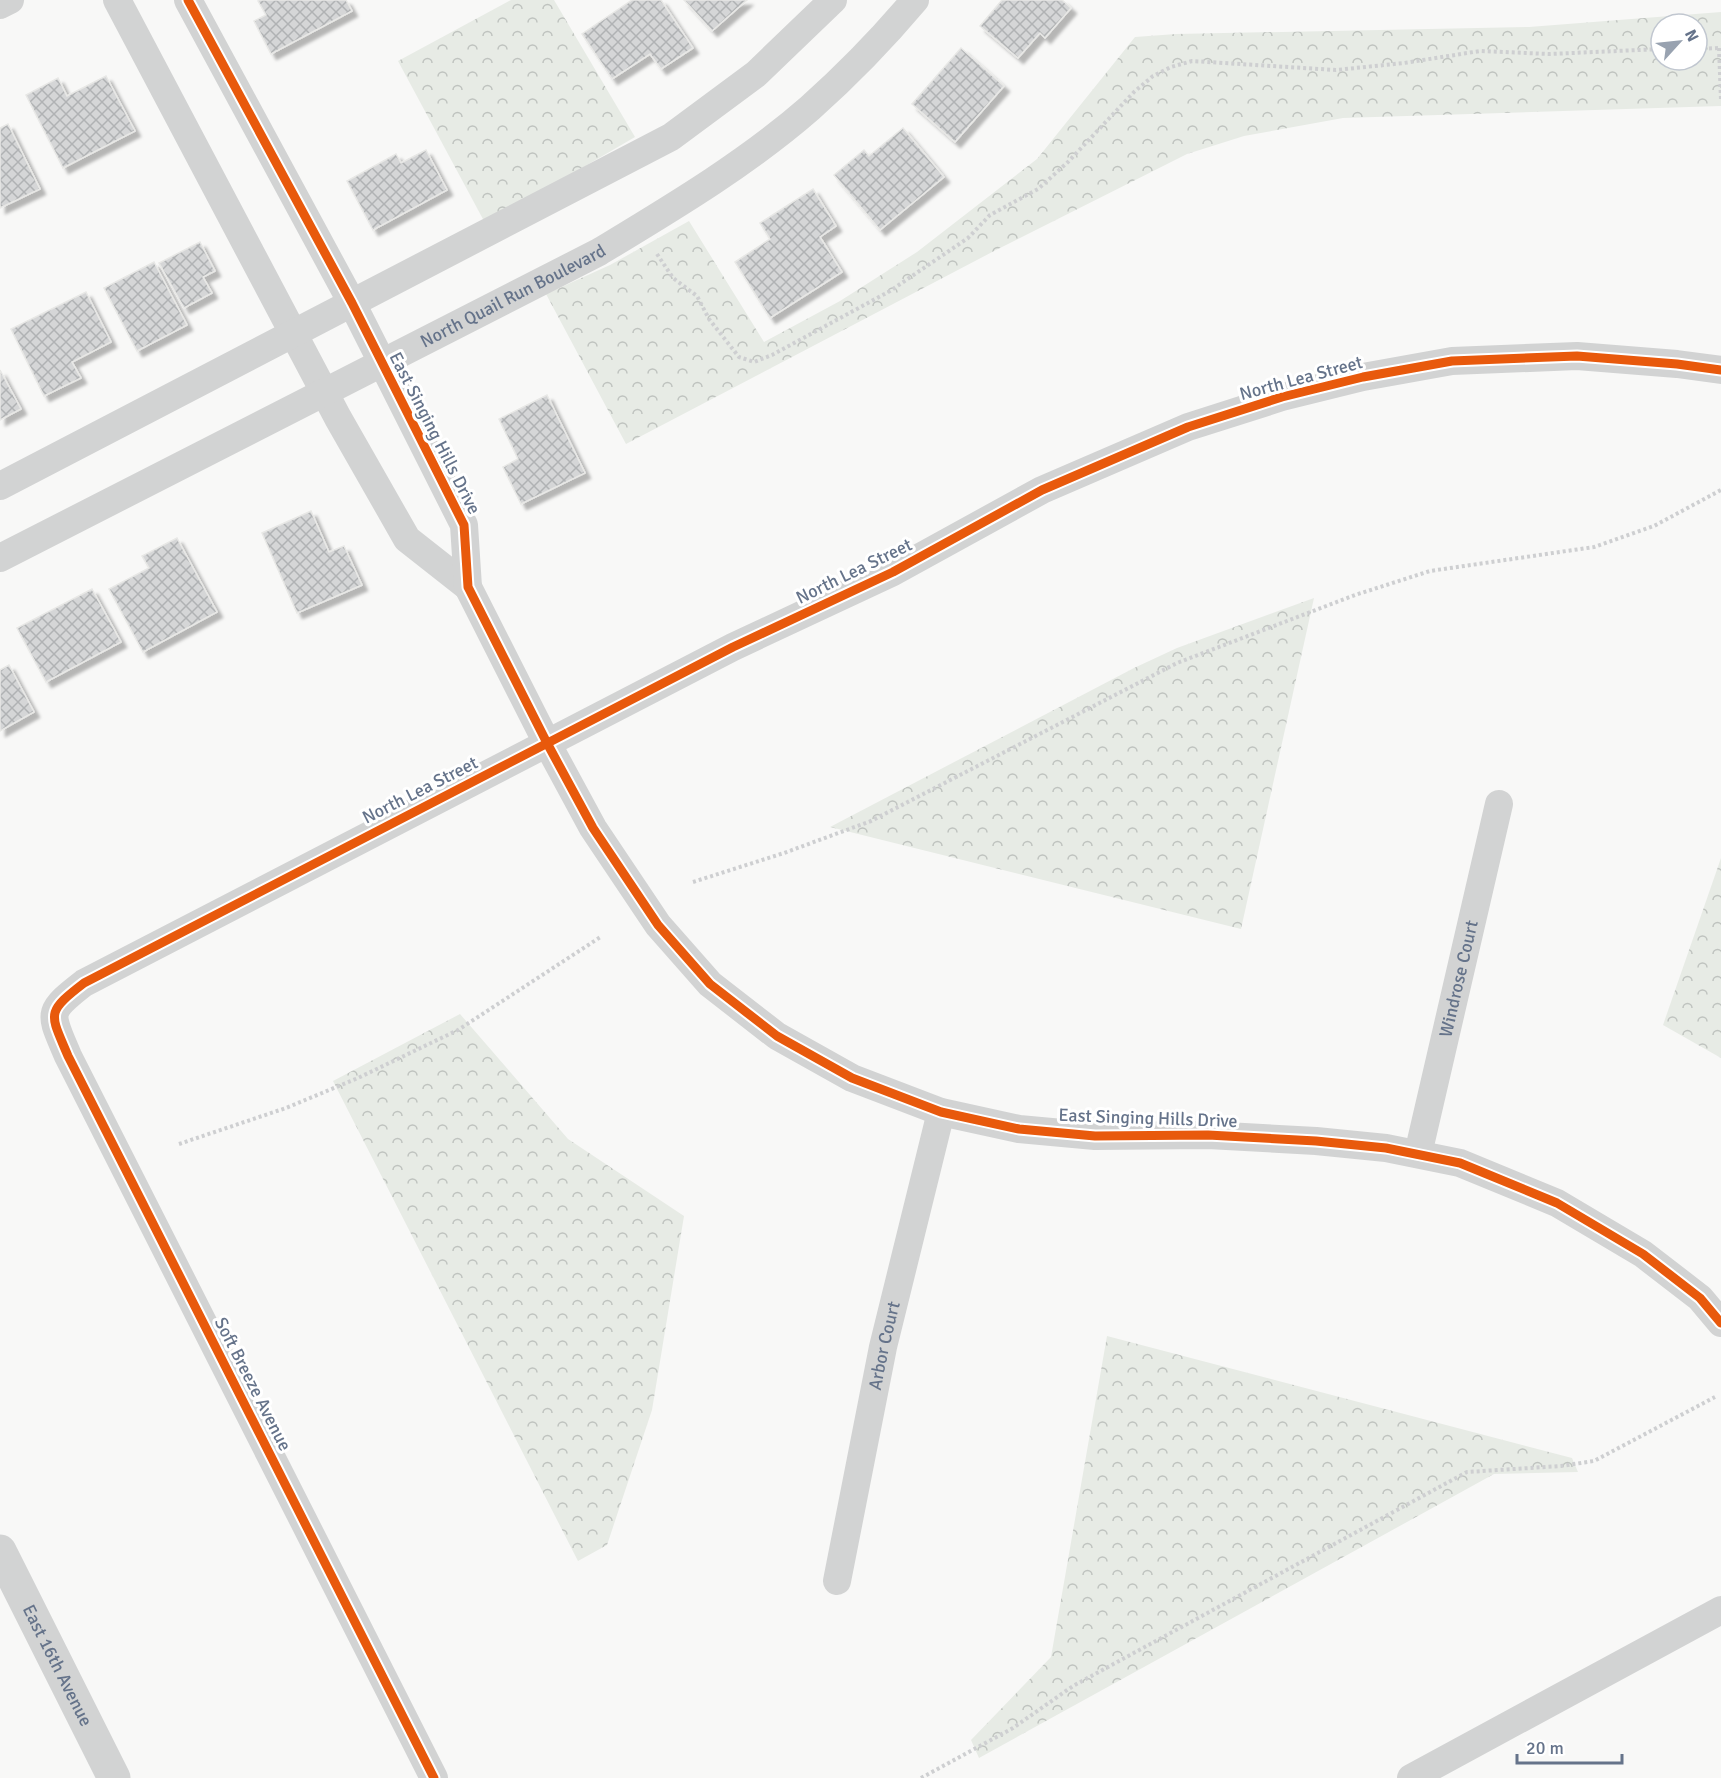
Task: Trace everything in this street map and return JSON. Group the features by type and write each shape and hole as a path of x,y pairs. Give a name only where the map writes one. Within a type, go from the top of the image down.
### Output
{"street":[{"path":"0,5 10,0"},
{"name":"East Singing Hills Drive","path":"117,0 325,392 407,539 468,587"},
{"name":"East Singing Hills Drive","path":"188,0 352,303 464,525 468,587 547,743 593,828 658,925 710,984 777,1036 852,1078 941,1112 1019,1129 1095,1136 1208,1135 1316,1141 1386,1148 1461,1163 1557,1203 1643,1254 1700,1298 1721,1323"},
{"path":"0,486 671,137 756,74 833,0"},
{"name":"North Quail Run Boulevard","path":"0,558 598,252 683,201 750,154 809,108 891,29 915,0"},
{"name":"North Lea Street","path":"58,1003 84,983 734,647 893,572 1042,490 1188,427 1282,397 1363,377 1452,361 1577,356 1721,370"},
{"name":"Windrose Court","path":"1418,1154 1499,804"},
{"name":"Soft Breeze Avenue","path":"58,1003 53,1020 68,1056 434,1778"},
{"name":"Arbor Court","path":"837,1581 883,1347 941,1112"},
{"name":"East 16th Avenue","path":"0,1551 114,1778"},
{"path":"1411,1778 1721,1610"}],"path":[{"path":"1720,48 1721,100"},
{"path":"656,254 673,278 697,296 709,319 739,357 754,362 772,355 890,291 968,238 990,215 1038,189 1068,162 1134,92 1153,76 1171,67 1192,61 1336,70 1404,63 1480,51 1550,54 1649,50"},
{"path":"693,882 784,853 871,821 1178,663 1354,595 1430,571 1594,548 1654,526 1721,490"},
{"path":"179,1144 286,1108 358,1078 458,1030 602,936"},
{"path":"921,1778 1012,1728 1073,1686 1467,1472 1561,1466 1593,1461 1715,1397"}],"green space":[{"path":"511,0 554,0 635,137 551,186 484,221 398,61"},
{"path":"1721,12 1721,106 1343,118 1244,136 1187,154 996,250 626,444 546,294 610,265 689,221 764,342 840,301 917,252 1037,159 1135,37 1176,34 1529,27 1649,18 1649,72 1709,72 1709,13"},
{"path":"1314,598 1241,929 830,827 1134,668 1177,648"},
{"path":"1721,858 1721,1058 1663,1025"},
{"path":"460,1014 568,1139 684,1216 652,1410 607,1545 578,1561 333,1081"},
{"path":"1107,1336 1572,1458 1578,1472 1494,1474 979,1758 971,1740 1051,1657"}],"building":[{"path":"259,0 346,0 352,11 271,54 254,21 266,15"},
{"path":"632,0 661,0 693,48 661,69 650,54 612,79 582,34"},
{"path":"684,0 747,0 712,31"},
{"path":"1002,0 1062,0 1071,8 1045,38 1040,33 1018,58 980,26"},
{"path":"961,48 1004,86 955,142 912,104"},
{"path":"106,76 135,131 63,168 26,95 58,78 67,96"},
{"path":"8,124 40,189 0,208 0,128"},
{"path":"903,128 944,177 880,230 834,175 864,150 869,156"},
{"path":"426,150 447,190 373,230 347,181 396,154 401,163"},
{"path":"813,189 836,226 820,237 842,272 770,318 735,262 770,239 760,223"},
{"path":"200,242 215,271 203,277 212,293 184,308 159,263"},
{"path":"154,262 187,325 137,351 104,288"},
{"path":"86,292 111,342 72,362 81,378 44,396 11,329"},
{"path":"0,370 21,409 0,420"},
{"path":"547,395 585,473 521,504 503,467 518,459 499,419"},
{"path":"311,511 329,552 344,546 362,585 297,613 262,533"},
{"path":"177,538 217,612 143,652 109,589 149,568 142,556"},
{"path":"92,589 121,642 46,682 17,628"},
{"path":"9,665 34,712 0,731 0,670"}],"cycle path":[{"path":"188,0 352,303 464,525 468,587 547,743 593,828 658,925 710,984 777,1036 852,1078 941,1112 1019,1129 1095,1136 1208,1135 1316,1141 1386,1148 1460,1163 1557,1203 1643,1254 1700,1298 1721,1323"},
{"path":"434,1778 68,1056 55,1022 57,1008 63,1001 84,983 733,647 893,572 1042,490 1188,427 1282,397 1363,377 1452,361 1577,356 1721,370"}]}
